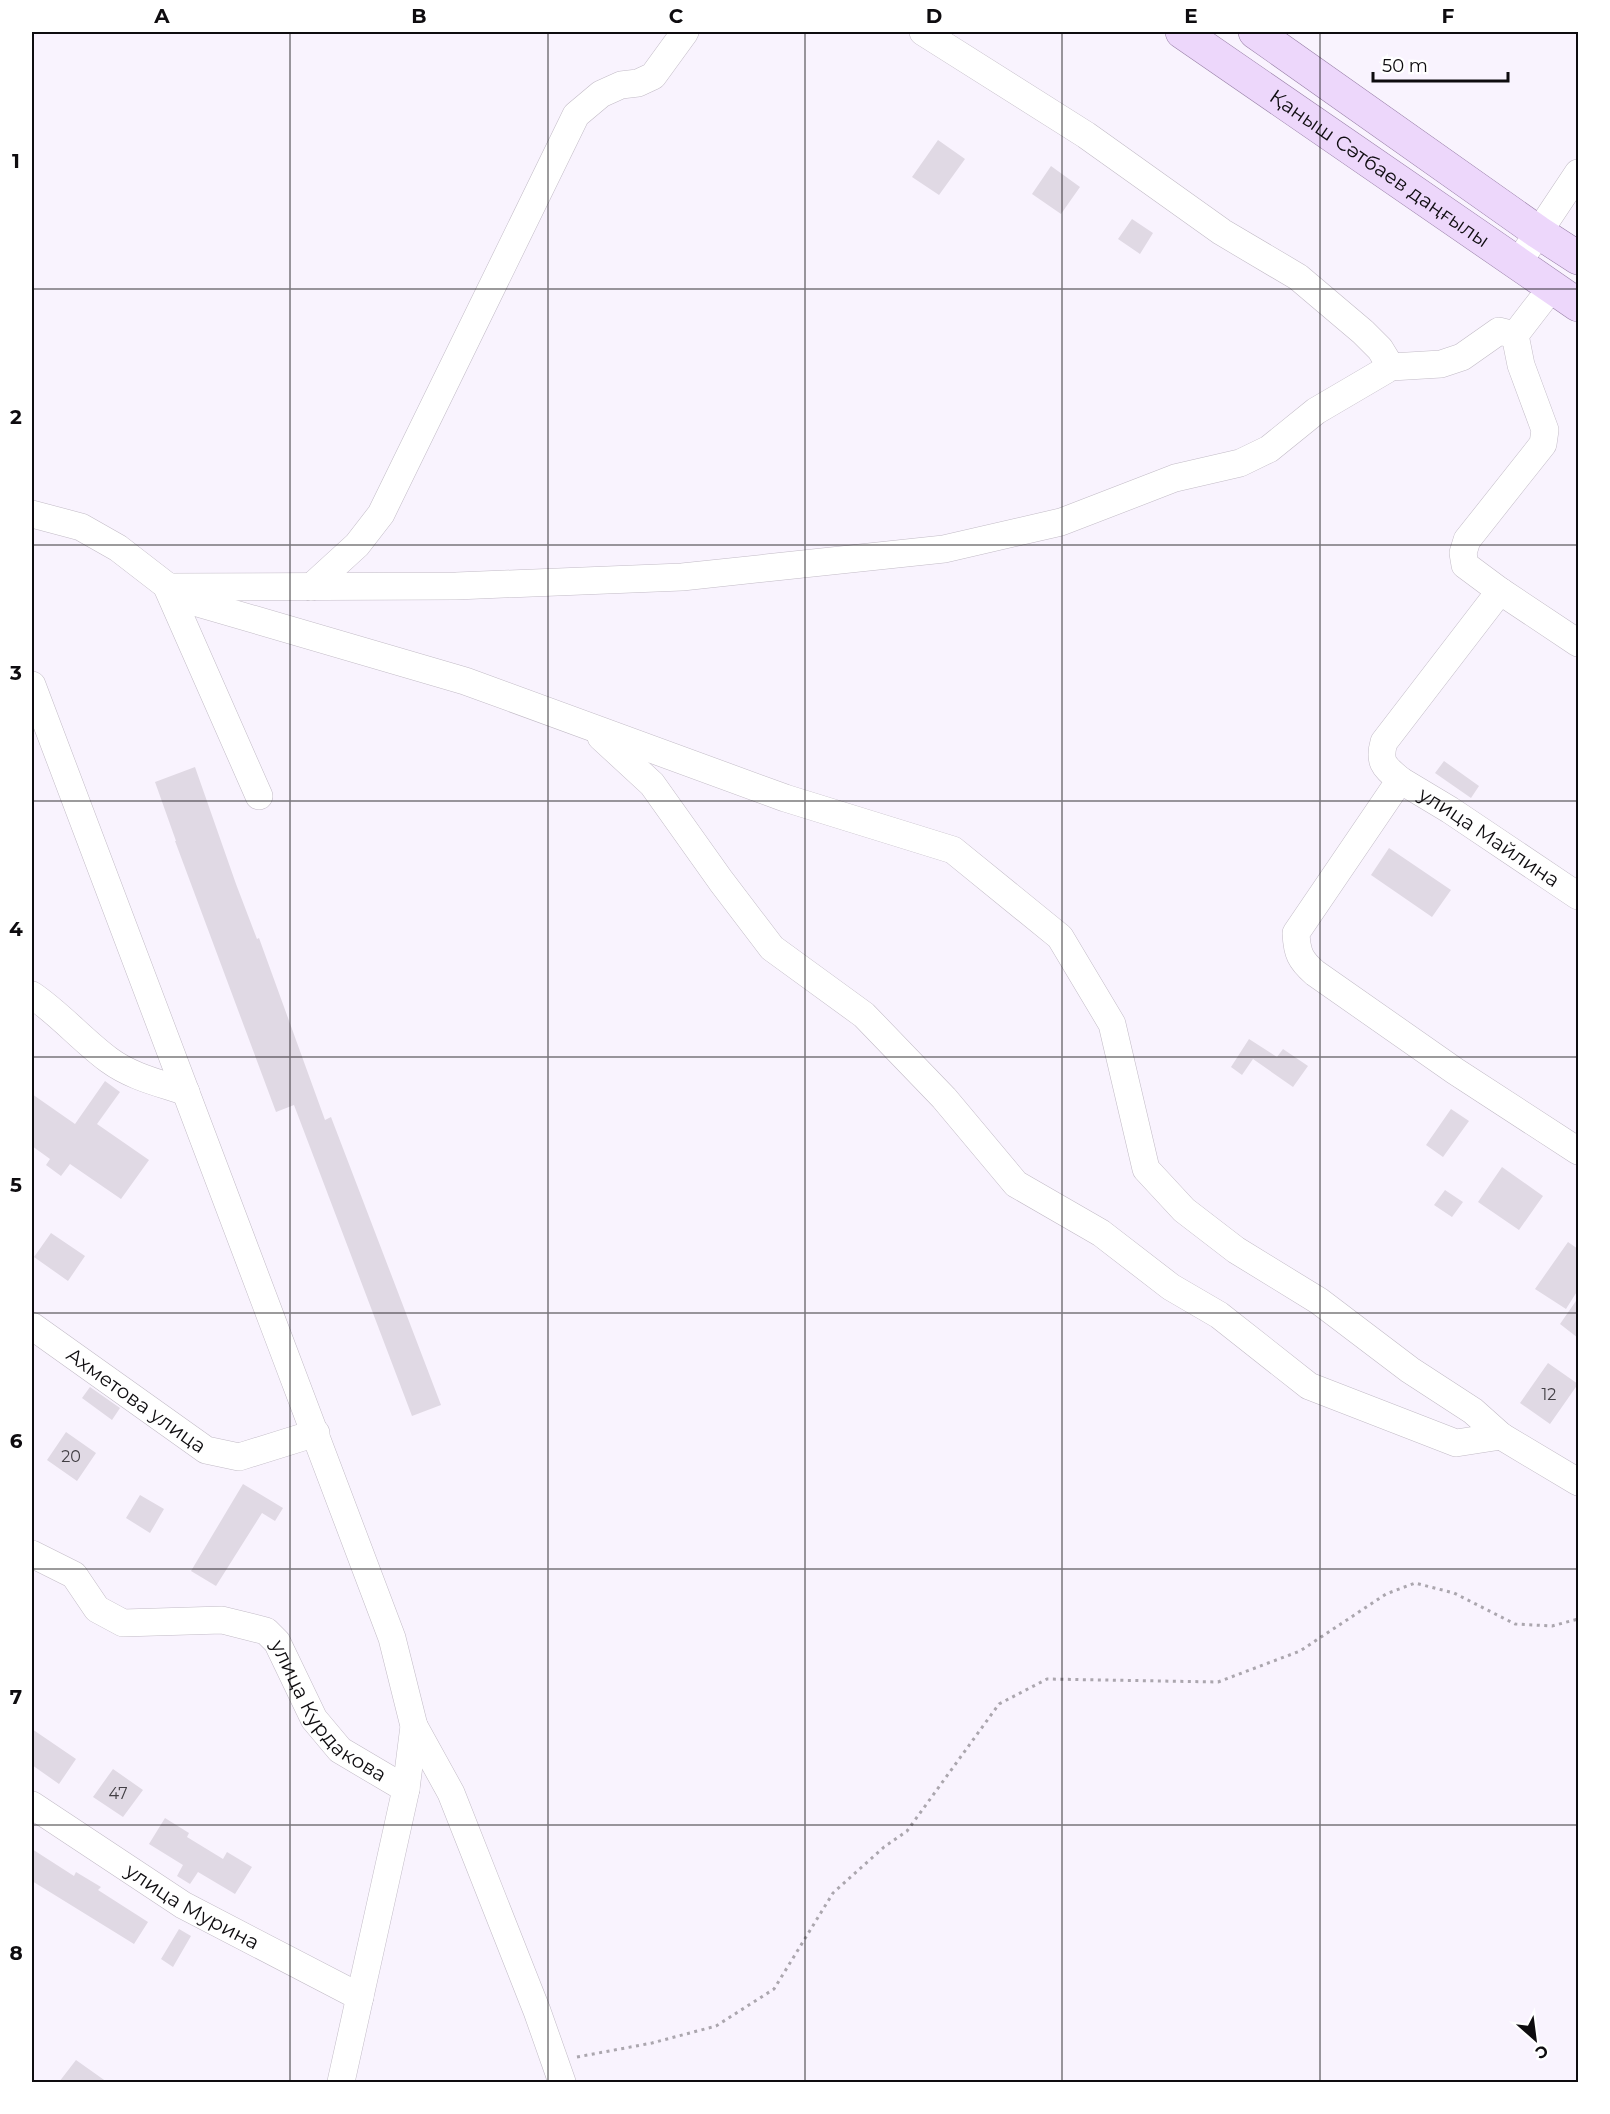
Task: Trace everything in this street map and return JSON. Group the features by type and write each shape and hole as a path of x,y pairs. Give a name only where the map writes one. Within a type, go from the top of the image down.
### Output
{"main road":[{"name":"Қаныш Сәтбаев даңғылы","path":"1182,32 1518,263 1570,296"},
{"name":"Қаныш Сәтбаев даңғылы","path":"1255,32 1578,258"}],"street":[{"path":"311,587 357,545 381,514 576,116 601,94 621,85 638,83 653,76 685,32"},
{"path":"923,32 1086,135 1222,232 1298,278 1363,332 1380,349 1391,367"},
{"path":"1518,263 1578,173"},
{"path":"167,587 456,586 682,577 944,549 1061,522 1175,478 1240,463 1269,449 1316,411 1391,367 1442,364 1461,357 1499,331 1515,335 1570,296"},
{"path":"1515,335 1521,365 1545,430 1543,444 1467,540 1463,553 1465,565 1578,643"},
{"path":"32,514 81,527 118,548 184,599 465,681 785,798 953,850 1060,937 1112,1024 1146,1169 1184,1210 1236,1250 1318,1301 1410,1370 1473,1411 1501,1436 1578,1482"},
{"path":"167,587 259,795"},
{"name":"улица Майлина","path":"1500,591 1384,742 1380,754 1385,767 1400,780 1450,810 1578,896"},
{"path":"32,685 392,1638 414,1726 451,1793 554,2075"},
{"path":"591,728 652,784 772,948 864,1015 944,1098 1016,1184 1101,1233 1171,1287 1219,1315 1309,1386 1456,1443 1501,1436"},
{"path":"1400,780 1296,933 1297,948 1303,962 1315,973 1455,1071 1578,1151"},
{"path":"32,995 110,1061 135,1075 186,1092"},
{"name":"Ахметова улица","path":"32,1326 206,1450 239,1457 316,1433"},
{"name":"улица Курдакова","path":"32,1554 74,1575 97,1609 123,1623 222,1620 266,1631 278,1642 314,1719 340,1750 406,1789"},
{"path":"341,2082 406,1789 414,1726"},
{"name":"улица Мурина","path":"32,1805 183,1905 360,1997"}],"path":[{"path":"554,2075 652,2043 716,2026 774,1989 833,1893 884,1846 907,1831 999,1704 1047,1679 1218,1682 1300,1652 1386,1594 1415,1583 1454,1593 1515,1624 1552,1626 1578,1619"}],"building":[{"path":"938,140 965,159 939,195 912,177"},
{"path":"1051,166 1080,187 1061,214 1032,194"},
{"path":"1132,219 1153,233 1140,254 1118,239"},
{"path":"1444,761 1479,786 1471,798 1435,773"},
{"path":"195,767 236,884 257,939 259,938 325,1120 331,1117 441,1405 412,1416 294,1105 276,1112 155,782"},
{"path":"1389,848 1451,890 1432,917 1371,875"},
{"path":"1249,1039 1277,1057 1283,1049 1308,1066 1293,1087 1253,1059 1242,1075 1231,1067"},
{"path":"105,1081 120,1092 97,1124 149,1160 121,1199 70,1164 61,1176 46,1165 50,1159 32,1146 32,1094 75,1124"},
{"path":"1451,1109 1469,1121 1443,1157 1426,1145"},
{"path":"1502,1167 1543,1196 1519,1230 1478,1202"},
{"path":"1445,1190 1463,1202 1452,1217 1434,1205"},
{"path":"51,1233 85,1256 68,1281 34,1257"},
{"path":"1568,1242 1578,1249 1578,1290 1566,1309 1535,1289"},
{"path":"1578,1298 1578,1338 1560,1324"},
{"path":"1548,1363 1578,1384 1550,1424 1520,1403"},
{"path":"90,1387 120,1408 112,1420 82,1398"},
{"path":"66,1432 96,1453 77,1481 47,1460"},
{"path":"243,1484 283,1508 275,1521 262,1513 216,1586 191,1571"},
{"path":"140,1495 164,1509 150,1533 126,1518"},
{"path":"32,1729 76,1759 59,1784 32,1765"},
{"path":"113,1769 143,1790 123,1817 93,1797"},
{"path":"165,1818 189,1833 187,1837 223,1859 227,1852 252,1867 235,1894 198,1872 190,1884 177,1876 183,1865 149,1844"},
{"path":"32,1849 74,1876 76,1872 101,1887 98,1890 148,1922 134,1944 32,1881"},
{"path":"179,1929 191,1936 173,1967 161,1959"},
{"path":"76,2060 107,2082 59,2082"}]}
